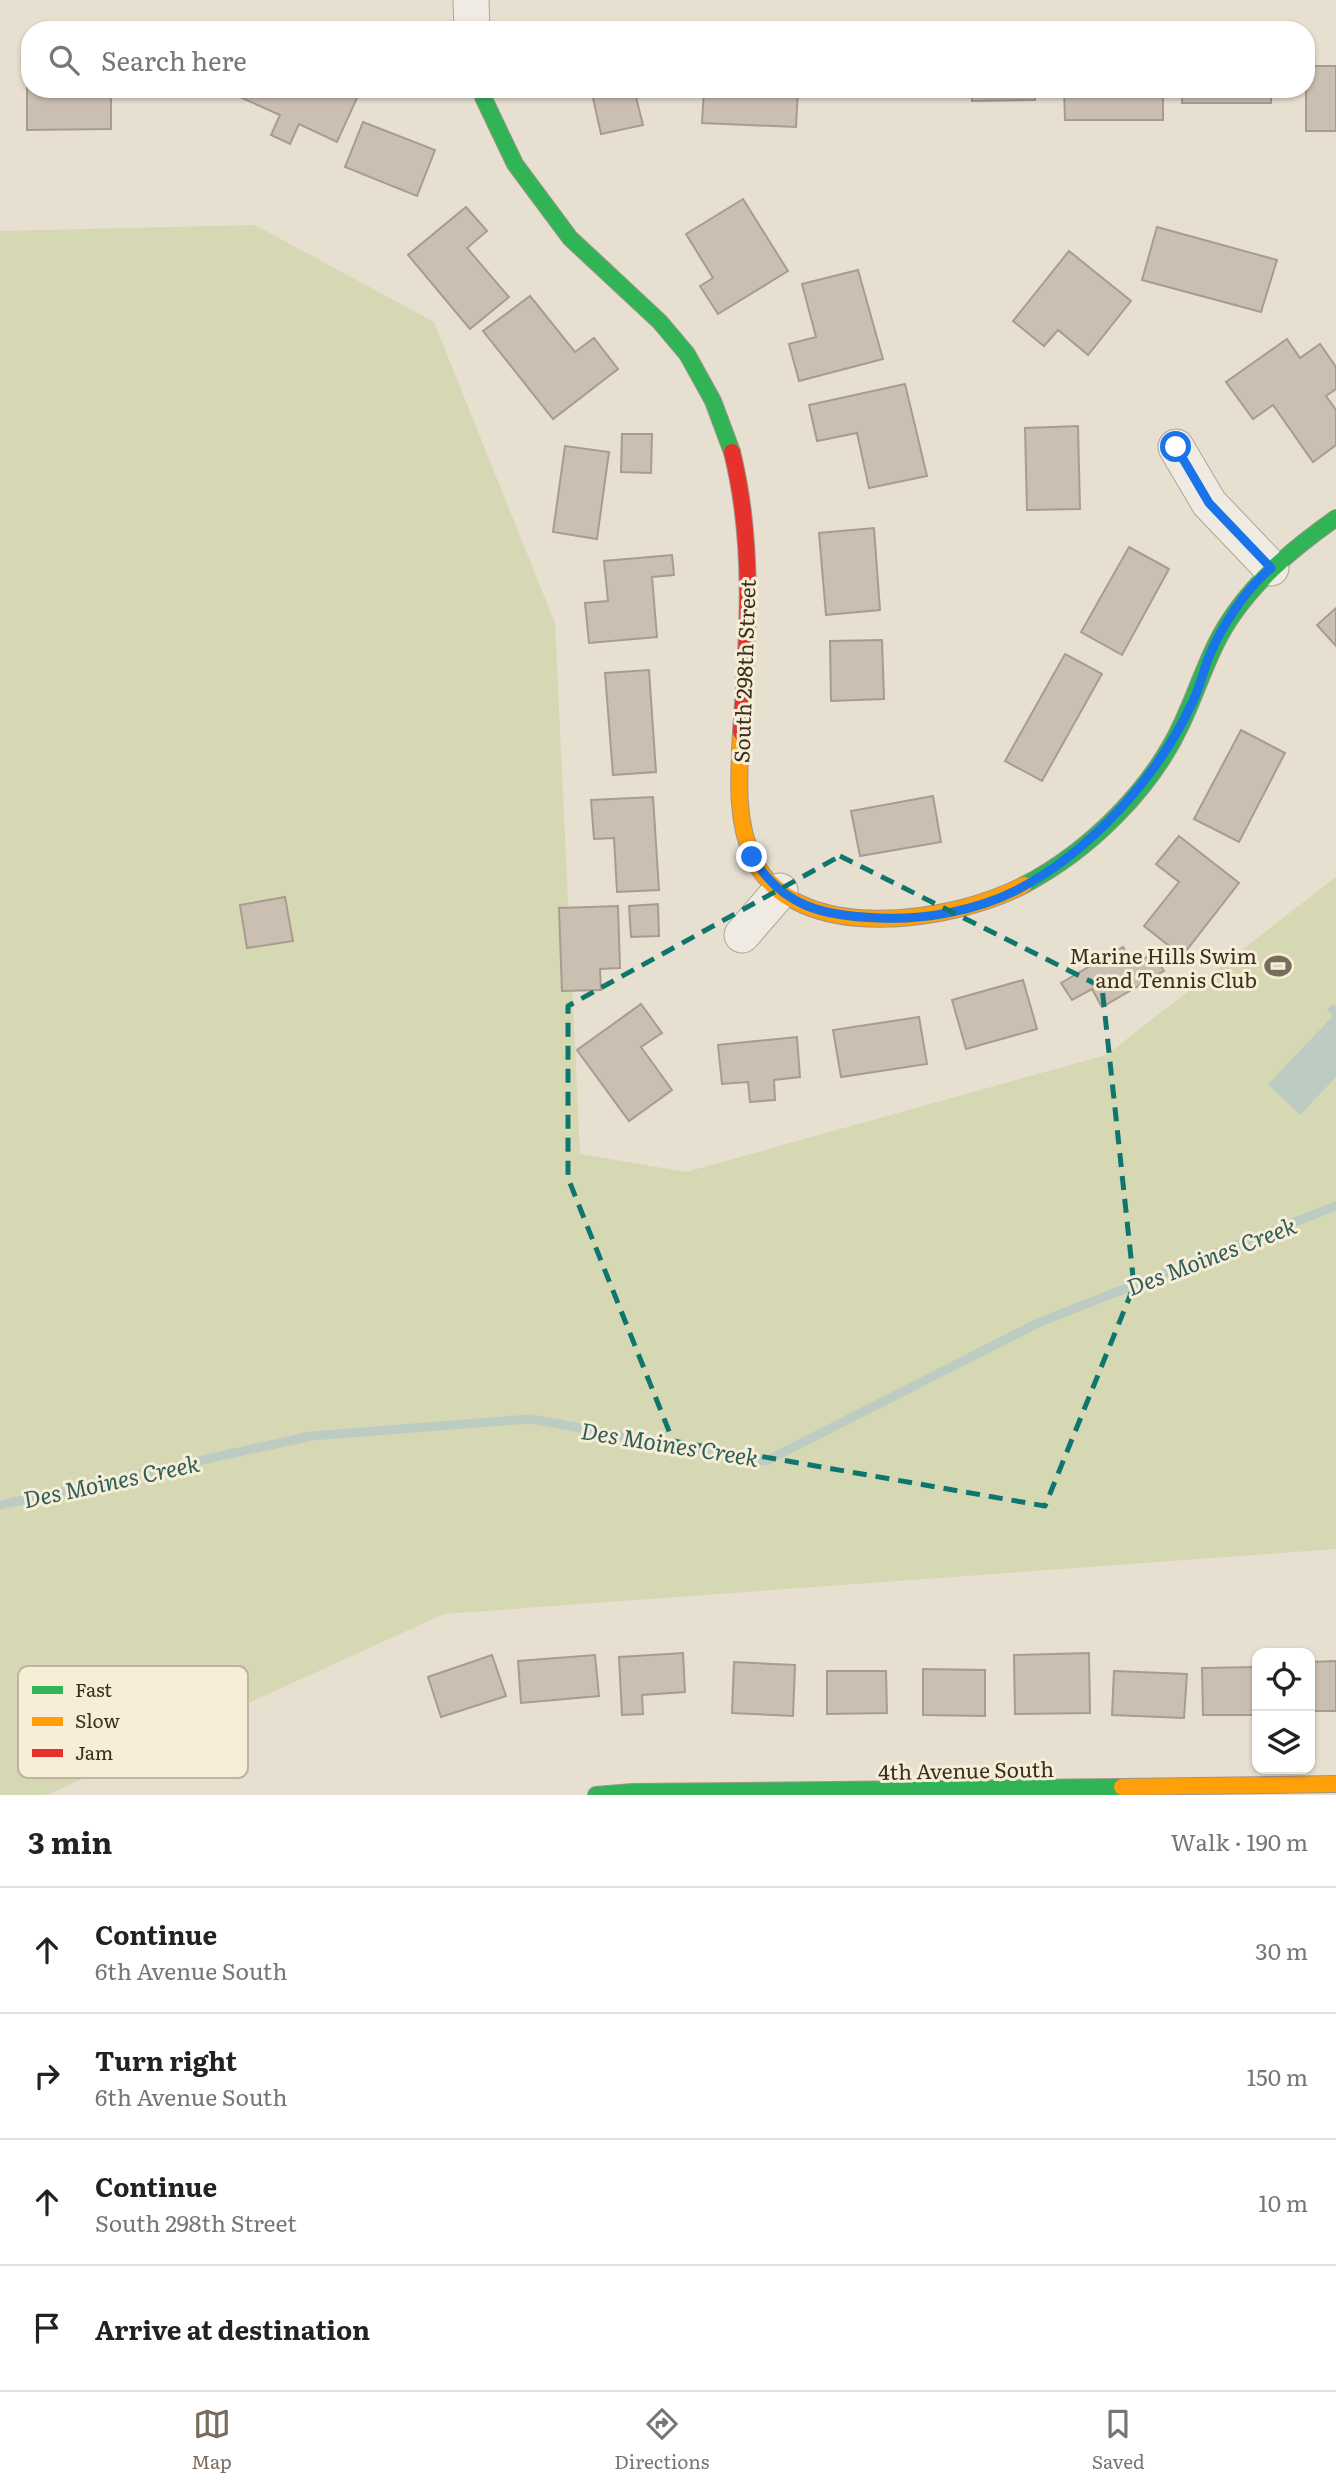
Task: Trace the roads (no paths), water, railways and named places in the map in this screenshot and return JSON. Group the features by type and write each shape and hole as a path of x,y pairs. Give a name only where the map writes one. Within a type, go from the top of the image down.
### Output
{"street":[{"path":"471,0 472,21"},
{"name":"South 298th Street","path":"483,98 516,166 577,247 674,335 706,384 726,432 738,473 748,582 749,639 740,760 740,807 744,833 752,857 765,878 780,891"},
{"path":"1176,447 1209,503 1271,568"},
{"path":"741,935 780,891 798,903 827,913 851,917 912,918 936,915 992,899 1016,890 1056,866 1092,836 1136,790 1169,747 1193,702 1209,656 1222,631 1247,595 1271,568 1304,539 1336,518"},
{"name":"4th Avenue South","path":"596,1795 633,1792 1336,1784"}],"waterway":[{"name":"Des Moines Creek","path":"0,1505 311,1436 530,1419 766,1461 1040,1322 1336,1206"}],"place":[{"name":"Marine Hills Swim and Tennis Club","path":"1278,966"}]}
